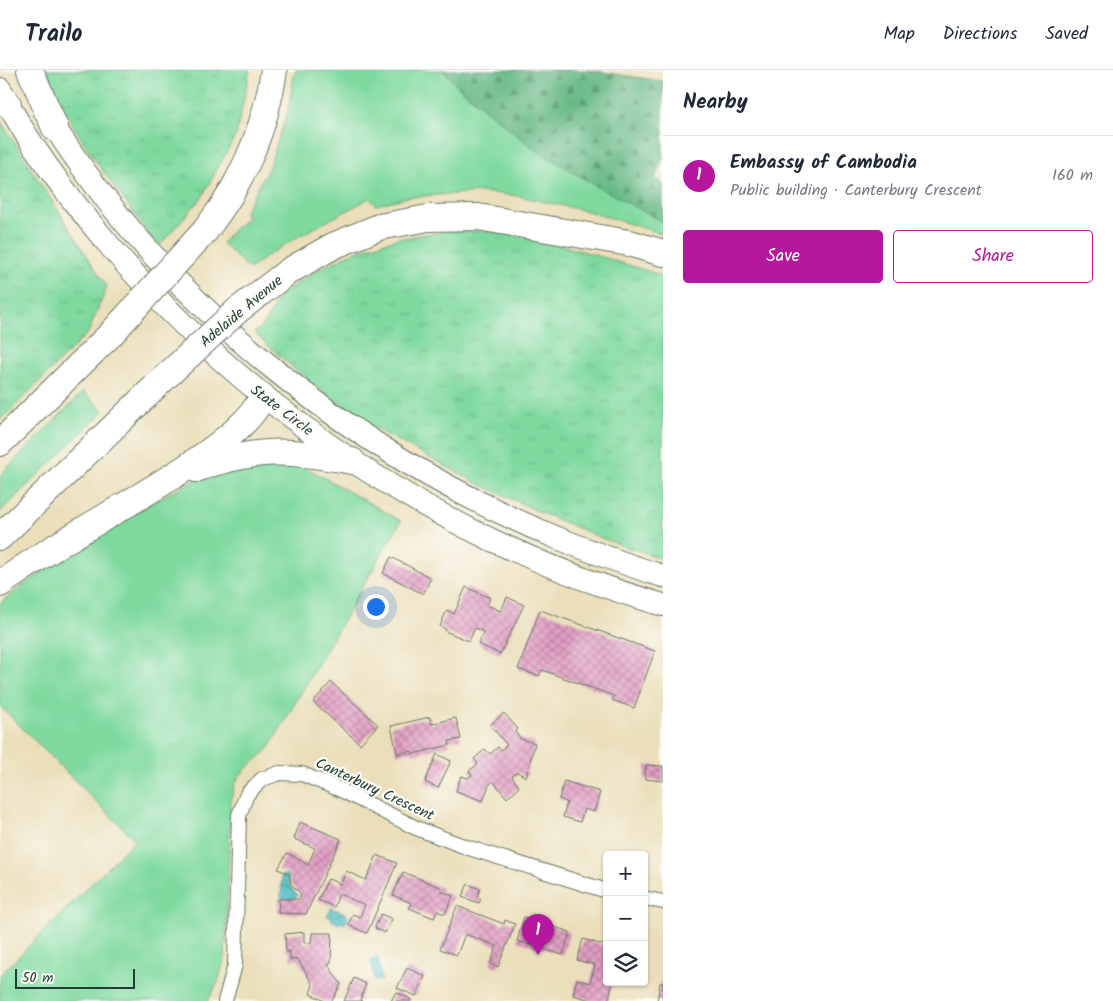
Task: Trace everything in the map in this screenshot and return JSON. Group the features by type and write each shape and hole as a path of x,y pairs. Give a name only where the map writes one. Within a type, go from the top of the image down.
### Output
{"highway":[{"path":"30,70 55,128"},
{"path":"0,442 110,335 205,231 234,188 254,148 270,98 274,70"},
{"name":"Adelaide Avenue","path":"0,537 160,382 253,297 289,271 333,246 379,227 428,218 478,217 528,224 629,243 663,253"},
{"path":"0,584 99,520 171,478 237,429 256,409 262,396"},
{"path":"171,478 224,459 252,453 297,453 352,461"}],"main road":[{"name":"State Circle","path":"20,70 55,128 92,180 132,230 179,281 244,346 277,373 341,420 399,458 458,492 522,523 586,550 663,576"},
{"name":"State Circle","path":"3,96 35,149 62,187 134,275 184,326 262,396 352,461 419,502 481,535 548,565 663,605"},
{"path":"244,346 259,375 262,396"}],"street":[{"name":"Canterbury Crescent","path":"225,1001 234,965 239,815 247,794 262,779 280,773 302,774 342,790 416,828 466,847 603,890"},
{"path":"648,899 663,902"}],"green space":[{"path":"43,70 250,70 236,135 202,197 158,247 90,153 47,81"},
{"path":"295,70 443,70 461,89 533,148 663,221 663,234 591,212 518,196 482,192 408,197 376,205 369,198 292,240 249,269 222,243 235,228 247,219 245,211 269,167 288,111"},
{"path":"443,70 587,70 663,81 663,157 655,178 663,184 663,222 584,179 533,148 461,89"},
{"path":"0,120 107,287 88,333 0,421"},
{"path":"450,231 481,231 521,236 582,251 663,276 663,559 604,539 542,513 479,484 382,432 309,382 254,333 264,325 281,294 319,269 361,249 400,238"},
{"path":"83,392 104,411 0,512 0,475"},
{"path":"250,463 298,463 401,521 269,748 244,771 235,784 231,799 225,957 218,982 208,1001 0,1001 0,975 135,840 0,706 0,603 30,580 115,524 164,496 207,474"}],"water":[{"path":"282,875 288,875 290,886 298,895 295,898 281,899"},
{"path":"331,908 348,916 345,924 340,922 339,924 327,916"},
{"path":"378,958 382,980 375,981 371,960"}],"building":[{"path":"391,557 431,578 423,594 383,573"},
{"path":"466,587 490,598 487,605 501,611 507,597 524,605 500,654 478,644 484,632 475,628 469,641 445,631 446,629 440,626 447,610 454,614"},
{"path":"540,610 655,651 634,708 612,700 614,696 542,670 539,676 518,669"},
{"path":"331,682 378,725 360,744 313,702"},
{"path":"504,713 518,729 515,732 521,739 535,743 526,777 517,772 512,776 519,787 507,798 493,781 489,785 483,801 456,791 461,776 468,778 472,775 469,771 478,764 474,759 485,749 490,754 498,747 501,750 507,745 490,725"},
{"path":"430,717 431,724 456,718 461,739 449,741 450,745 413,754 412,751 397,754 391,726"},
{"path":"437,754 451,761 438,788 425,782"},
{"path":"646,765 663,766 663,781 645,779"},
{"path":"564,781 600,792 594,812 584,809 580,822 563,817 567,802 559,799"},
{"path":"300,822 341,839 306,914 278,913 279,899 300,899 301,894 291,884 289,874 278,869 287,853 308,865 315,848 294,839"},
{"path":"377,855 397,863 367,933 348,925 353,914 360,917 365,905 339,894 334,907 318,900 328,879 341,884 346,871 366,880"},
{"path":"403,872 442,888 441,891 453,896 445,914 437,911 434,918 409,908 411,903 393,895"},
{"path":"468,884 480,889 477,897 481,899 479,903 462,897"},
{"path":"457,906 504,924 505,920 515,924 498,967 490,964 497,946 465,934 457,955 440,949"},
{"path":"381,914 392,919 385,933 375,928"},
{"path":"524,917 570,932 563,955 517,941"},
{"path":"304,932 304,943 311,943 312,933 332,933 331,962 328,965 341,984 332,1001 325,1001 310,994 313,985 298,959 290,960 290,951 286,952 285,934"},
{"path":"583,939 603,945 603,986 612,986 608,1001 594,1001 573,995 577,979 590,983 595,965 577,960"},
{"path":"407,968 425,976 416,996 397,988"},
{"path":"354,978 366,984 360,1000 362,1001 344,1001"},
{"path":"660,983 663,983 663,1001 657,1001"},
{"path":"396,992 409,998 411,1001 391,1001"}],"place":[{"name":"Embassy of Cambodia","path":"538,955"}]}
